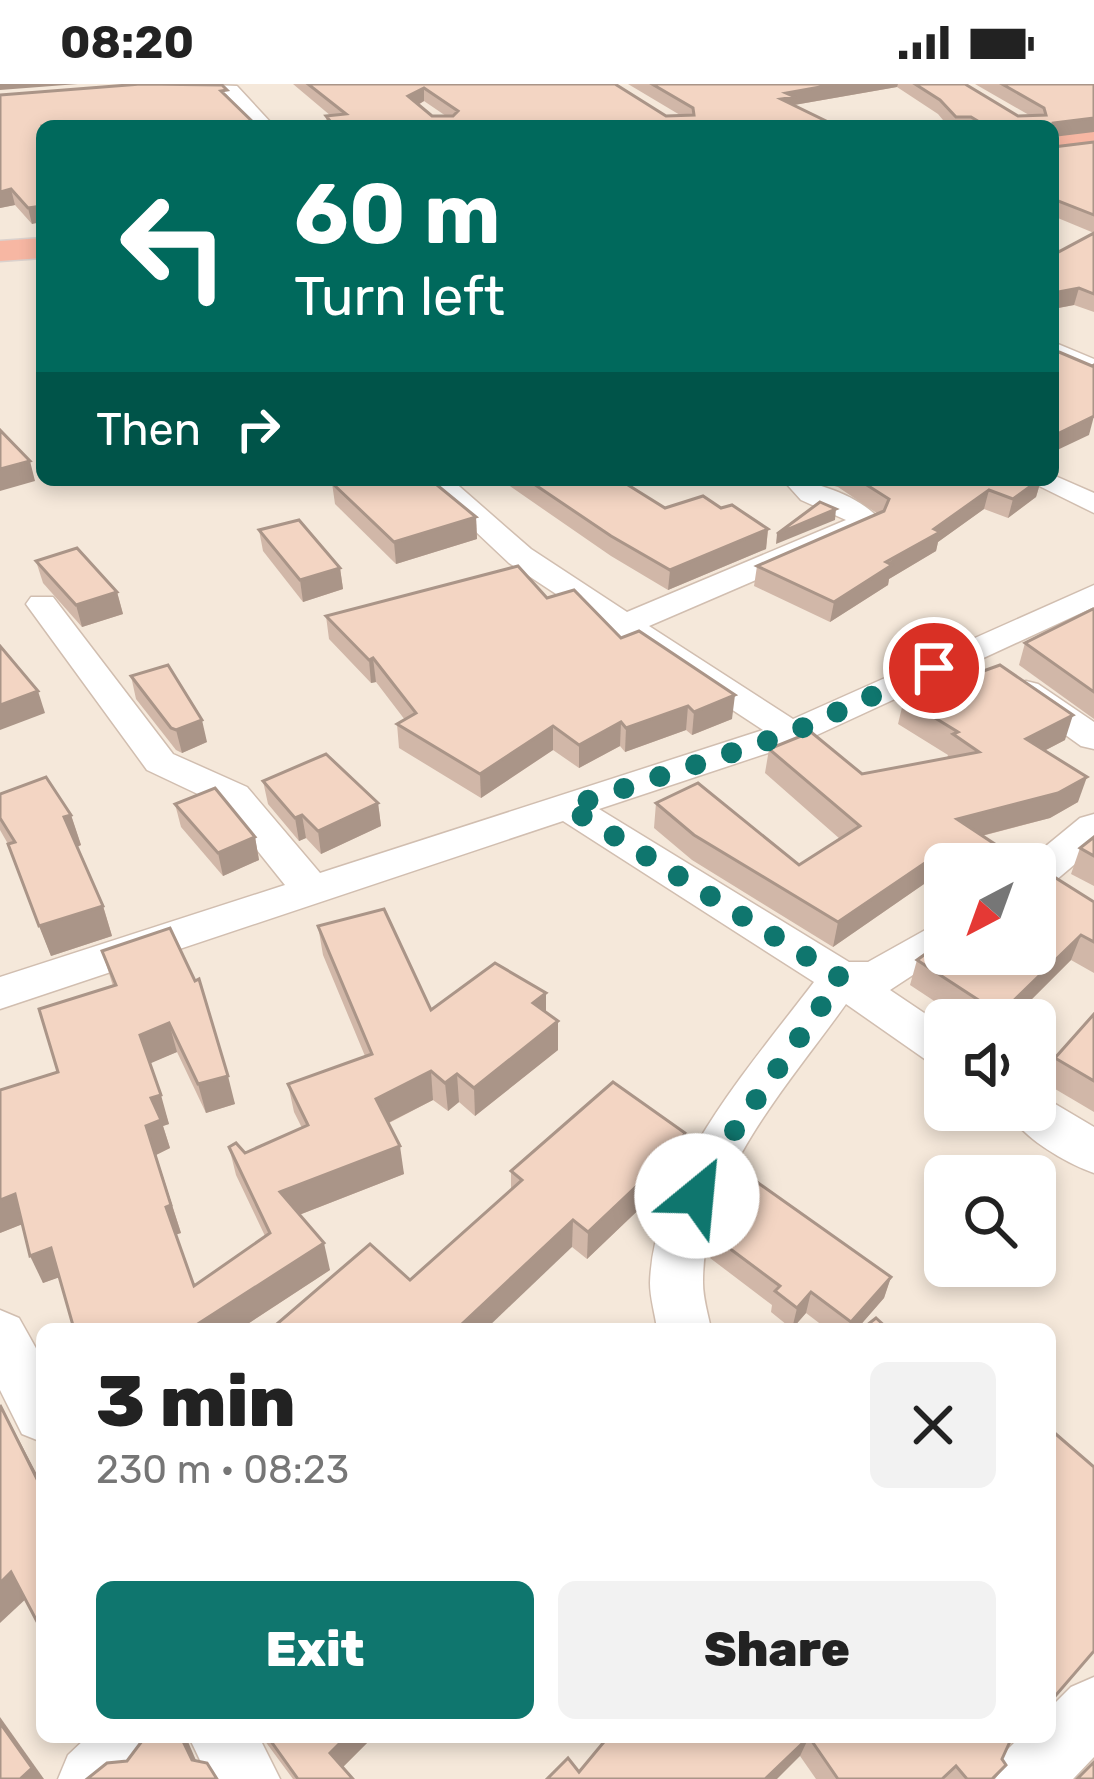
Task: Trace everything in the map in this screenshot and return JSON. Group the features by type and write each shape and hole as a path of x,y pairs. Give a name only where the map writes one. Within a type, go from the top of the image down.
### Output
{"highway":[{"path":"1059,143 1094,141"},
{"path":"0,247 36,244"}],"street":[{"path":"170,86 195,84 231,90 259,120"},
{"path":"1059,353 1094,369"},
{"path":"442,486 520,556 791,733"},
{"path":"626,624 867,522 801,486"},
{"path":"1054,486 1094,504"},
{"path":"0,993 791,733 1094,595"},
{"path":"42,604 160,762 234,796 312,890"},
{"path":"970,652 1094,738"},
{"path":"568,807 924,1035"},
{"path":"1056,859 1094,827"},
{"path":"841,978 876,978 924,947"},
{"path":"682,1323 677,1310 676,1252 697,1196 723,1147 841,978"},
{"path":"1056,1127 1094,1153"},
{"path":"0,1335 36,1404"},
{"path":"1026,1779 1094,1710"},
{"path":"92,1779 128,1743"},
{"path":"225,1743 246,1779"}],"shaded area":[{"path":"0,84 1094,84 1094,1779 0,1779"}],"building":[{"path":"141,84 222,85 227,90 221,91 251,120 36,120 36,207 28,208 11,189 0,192 0,95"},
{"path":"308,84 615,84 666,116 694,115 693,108 652,84 837,84 786,93 795,97 781,99 824,120 329,120 326,116 346,114","holes":["424,88 458,111 453,116 432,116 408,96"]},
{"path":"915,84 965,84 1018,116 1046,115 1044,108 1002,84 1094,84 1094,118 1059,122 976,120 956,117"},
{"path":"1094,142 1094,215 1059,201 1059,146"},
{"path":"1094,233 1094,294 1079,288 1059,292 1059,252"},
{"path":"1059,352 1094,365 1094,416 1059,433"},
{"path":"0,430 30,461 0,469"},
{"path":"335,486 438,486 476,517 394,542"},
{"path":"537,486 630,486 665,508 703,496 721,508 732,505 768,529 670,570"},
{"path":"868,486 1031,486 1013,499 989,490 934,529 940,532 886,562 892,565 834,602 757,566 884,511 889,499"},
{"path":"820,502 836,509 777,534"},
{"path":"299,520 340,568 300,580 259,530"},
{"path":"77,548 117,592 76,605 36,561"},
{"path":"518,566 547,598 574,590 621,638 639,631 735,695 694,712 688,706 626,728 621,722 579,745 553,726 480,774 397,724 416,713 373,658 369,660 326,616"},
{"path":"1094,610 1094,692 1025,643"},
{"path":"0,646 38,691 0,705"},
{"path":"168,665 202,720 176,730 131,676"},
{"path":"1000,665 1073,715 1026,739 1087,777 1058,793 957,819 993,843 924,843 924,864 838,922 694,835 656,803 698,783 799,865 860,826 769,749 811,732 862,774 979,752 953,734 958,732 904,699 933,683 939,687"},
{"path":"326,754 378,803 318,831 302,815 295,818 263,781"},
{"path":"46,777 71,815 64,817 103,906 39,926 8,844 15,842 0,818 0,794"},
{"path":"215,788 255,837 218,853 175,804"},
{"path":"1094,837 1094,856 1080,848"},
{"path":"1056,878 1094,902 1094,942 1081,935 1056,959"},
{"path":"384,909 431,1010 495,963 546,993 533,1003 558,1021 474,1088 457,1074 445,1083 431,1071 376,1099 400,1146 280,1192 324,1243 199,1323 72,1323 51,1248 30,1256 15,1194 0,1200 0,1090 58,1072 39,1009 116,985 102,951 170,928 195,981 199,979 228,1076 198,1084 169,1023 140,1035 161,1095 151,1098 161,1120 146,1126 171,1205 166,1207 194,1286 270,1233 229,1147 236,1143 245,1153 308,1125 288,1084 372,1054 318,926"},
{"path":"940,975 1040,975 1015,999 977,999"},
{"path":"1094,1014 1094,1081 1056,1057"},
{"path":"613,1082 685,1133 679,1146 588,1232 573,1220 463,1323 278,1323 370,1244 410,1280 522,1180 511,1171"},
{"path":"747,1175 891,1277 851,1322 811,1292 797,1308 775,1291 780,1286 713,1236 720,1201"},
{"path":"0,1405 36,1477 36,1620 11,1572 0,1583"},
{"path":"1056,1434 1094,1467 1094,1651 1056,1695"},
{"path":"0,1723 32,1768 20,1779 0,1779"},
{"path":"140,1743 184,1743 192,1760 207,1763 217,1779 87,1779 107,1763 127,1761"},
{"path":"272,1743 340,1743 330,1753 353,1779 298,1779"},
{"path":"603,1743 803,1743 765,1779 547,1779 568,1758 579,1772"},
{"path":"813,1743 1009,1743 1002,1759 1006,1765 992,1779 967,1779 956,1766 942,1779 838,1779"},
{"path":"1094,1762 1094,1779 1077,1779"}],"route":[{"path":"697,1196 723,1147 841,978 568,807 791,733 934,668"}]}
